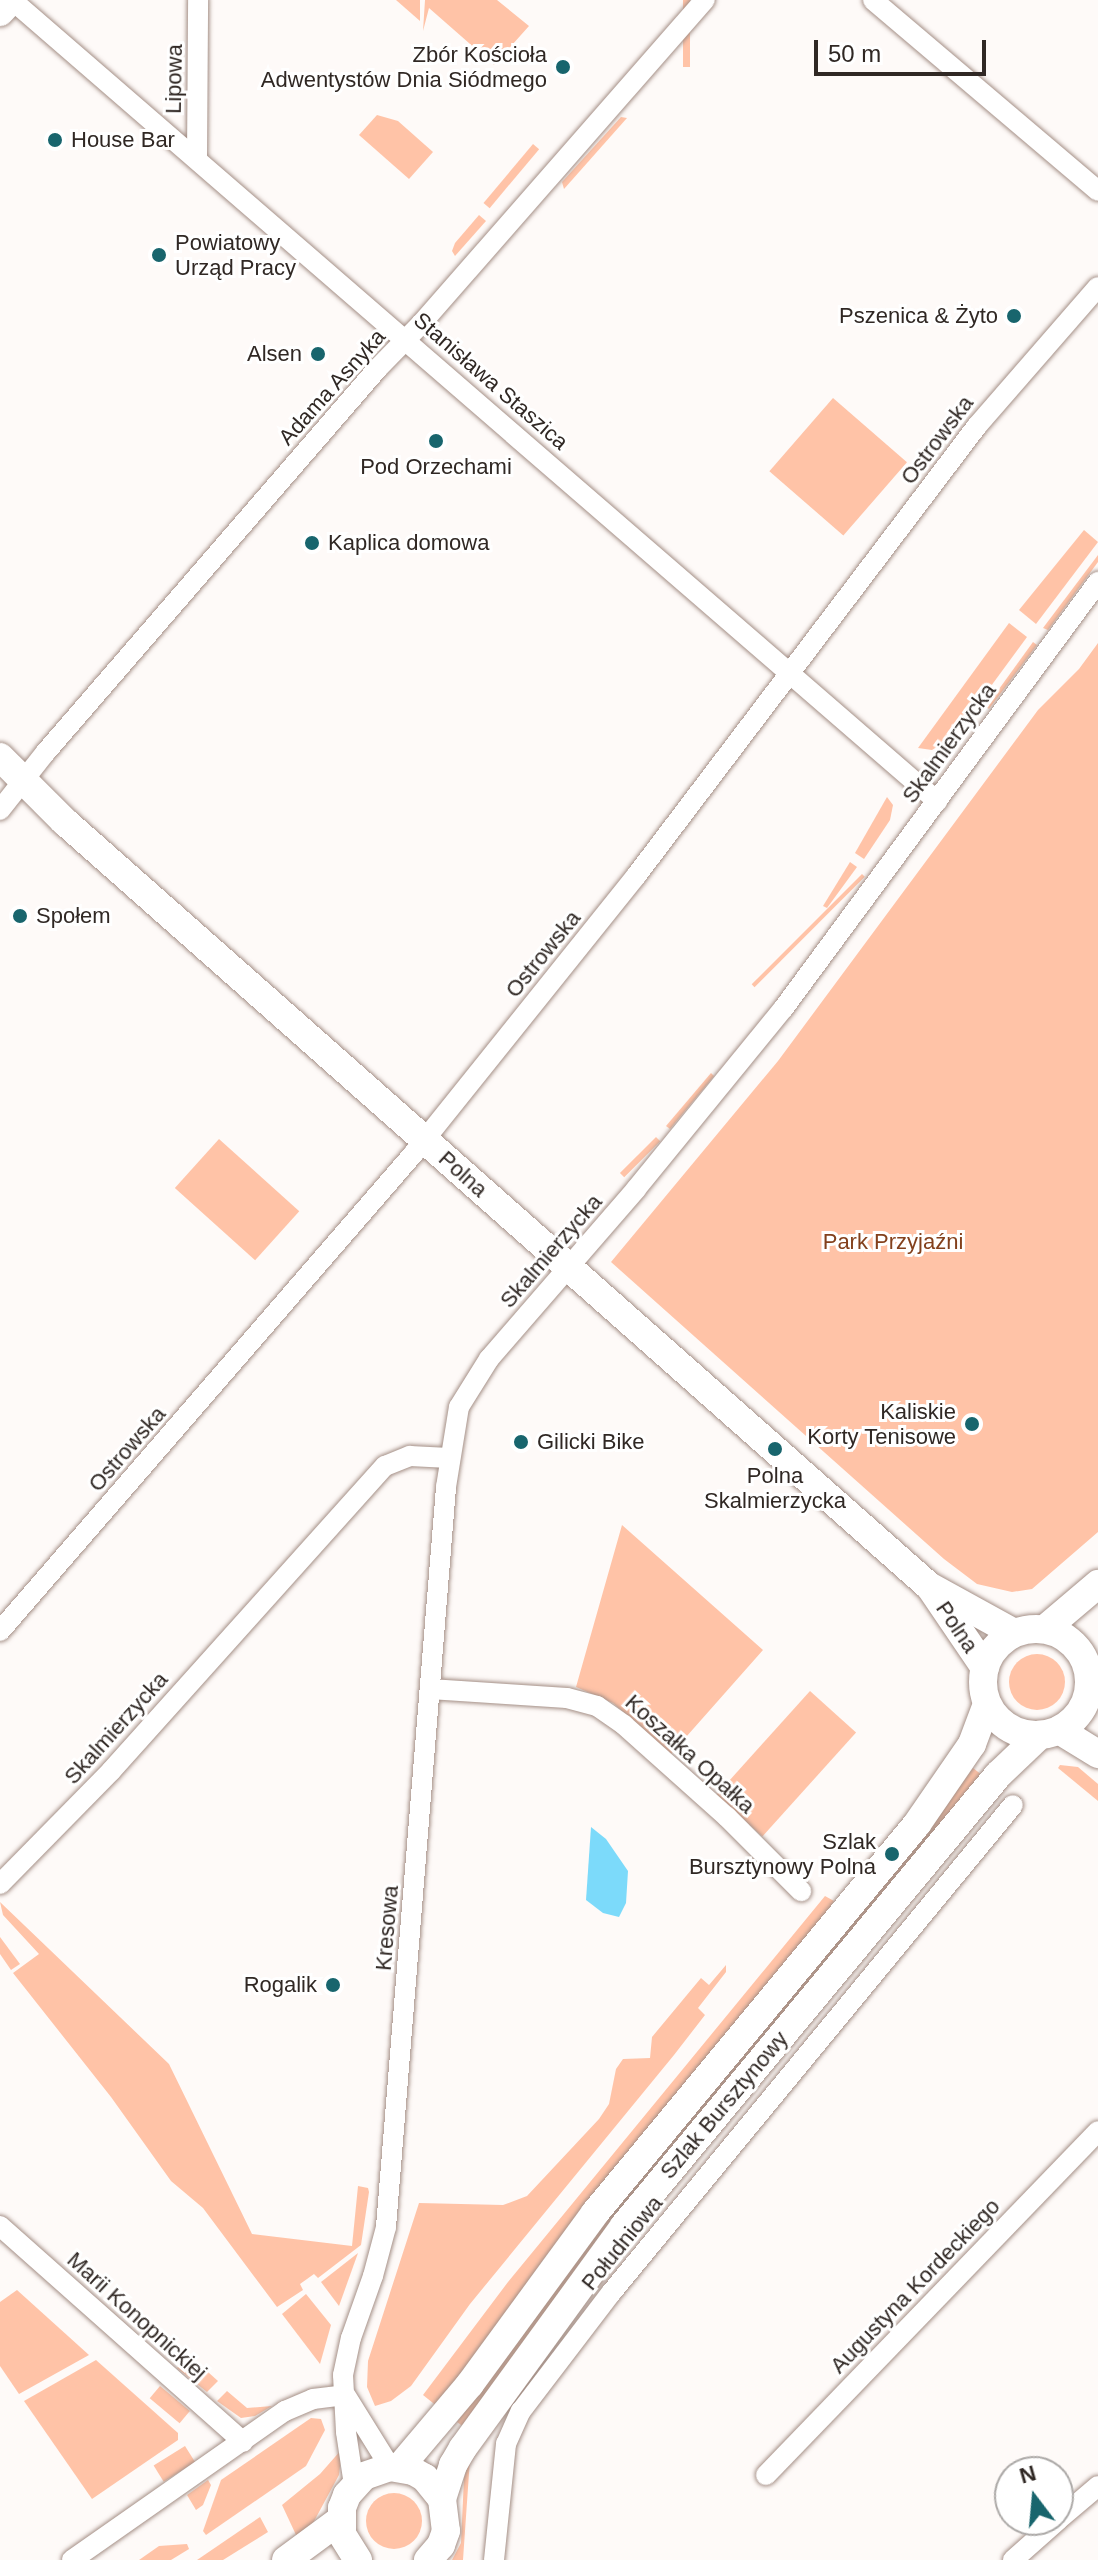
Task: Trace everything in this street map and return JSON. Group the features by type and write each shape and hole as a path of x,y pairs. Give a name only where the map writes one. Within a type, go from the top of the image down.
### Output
{"main road":[{"path":"0,12 12,0"},
{"name":"Polna","path":"0,757 23,781 425,1140 929,1586 1014,1633"},
{"path":"1098,1584 1045,1629 1014,1633 1000,1643 985,1668 987,1704 1009,1728 1050,1733 1098,1754"},
{"name":"Polna","path":"929,1586 985,1668"},
{"path":"1045,1629 1092,1651 1092,1709 1050,1733"},
{"name":"Szlak Bursztynowy","path":"395,2468 470,2384 595,2213 917,1824 972,1744 987,1704"},
{"name":"Szlak Bursztynowy","path":"442,2499 453,2465 463,2448 614,2238 1006,1766 1050,1733"},
{"path":"358,2560 348,2548 340,2520 347,2495 364,2476 395,2468 425,2478 442,2499 446,2531 441,2545 428,2560"},
{"path":"286,2560 340,2520"}],"street":[{"name":"Stanisława Staszica","path":"12,0 937,801"},
{"name":"Lipowa","path":"197,158 198,0"},
{"name":"Adama Asnyka","path":"0,810 378,368 408,340 705,0"},
{"path":"873,0 1098,191"},
{"name":"Ostrowska","path":"0,1631 425,1140 636,876 977,426 1098,287"},
{"name":"Skalmierzycka","path":"0,1884 111,1771 385,1466 410,1456 449,1458 459,1407 471,1383 755,1045 1098,582"},
{"name":"Kresowa","path":"354,2485 345,2395 345,2359 386,2227 449,1458"},
{"name":"Koszałka Opałka","path":"430,1689 567,1698 597,1706 624,1725 727,1817 801,1891"},
{"name":"Południowa","path":"494,2560 506,2444 521,2411 611,2293 1013,1805"},
{"name":"Augustyna Kordeckiego","path":"766,2475 1098,2131"},
{"name":"Marii Konopnickiej","path":"0,2226 243,2442"},
{"path":"72,2560 299,2404 345,2395 395,2468"},
{"path":"1074,2506 1098,2486"},
{"path":"1013,2560 1040,2536"}],"green space":[{"path":"396,0 420,0 420,21"},
{"path":"425,0 497,0 529,26 494,65 429,8 423,31"},
{"path":"683,0 690,0 690,67 683,67"},
{"path":"377,115 398,121 433,152 409,179 359,135"},
{"path":"621,117 627,118 564,189 562,182"},
{"path":"533,144 539,149 490,208 484,203"},
{"path":"479,215 486,221 455,256 452,251 455,243"},
{"path":"833,398 907,462 843,536 769,471"},
{"path":"1084,530 1098,542 1036,624 1019,610"},
{"path":"1098,555 1098,562 1048,630 1043,628"},
{"path":"1009,623 1027,637 955,735 932,750 918,748"},
{"path":"1033,642 1037,645 989,709 986,707"},
{"name":"Park Przyjaźni","path":"1098,643 1098,1532 1032,1589 1012,1592 977,1584 944,1559 611,1262 778,1061 1038,710 1079,669"},
{"path":"887,797 893,805 890,820 864,859 855,853"},
{"path":"850,862 857,867 827,908 823,906"},
{"path":"862,874 865,877 755,987 752,984"},
{"path":"711,1073 714,1076 670,1129 666,1126"},
{"path":"656,1137 660,1141 624,1177 620,1173"},
{"path":"219,1139 299,1211 255,1260 175,1188"},
{"path":"622,1525 763,1650 671,1754 613,1703 576,1687"},
{"path":"1037,1654 1057,1662 1065,1682 1057,1702 1037,1710 1017,1702 1009,1682 1017,1662"},
{"path":"810,1691 856,1732 762,1837 716,1795"},
{"path":"1060,1765 1078,1767 1098,1784 1098,1801 1058,1768"},
{"path":"973,1768 982,1775 600,2237 464,2427 457,2422 593,2238 939,1816"},
{"path":"825,1896 834,1901 829,1909 546,2256 438,2407 423,2395 508,2282"},
{"path":"0,1902 169,2064 252,2234 352,2246 358,2186 368,2188 369,2192 361,2245 318,2278 314,2274 300,2284 303,2290 277,2307 203,2208 171,2181 111,2097 13,1973 39,1954 3,1915"},
{"path":"0,1937 20,1964 11,1970 0,1954"},
{"path":"726,1965 726,1972 698,2008 705,2015 470,2304 411,2386 391,2401 375,2406 367,2387 368,2361 419,2203 503,2205 527,2196 599,2119 609,2104 616,2069 623,2059 650,2058 652,2037 701,1978 709,1985"},
{"path":"358,2253 339,2306 321,2282"},
{"path":"17,2290 89,2355 19,2394 0,2366 0,2302"},
{"path":"306,2294 331,2325 320,2364 282,2314"},
{"path":"189,2355 218,2381 207,2392 177,2368"},
{"path":"96,2360 178,2433 178,2440 92,2499 24,2401"},
{"path":"160,2386 190,2411 180,2423 150,2398"},
{"path":"227,2391 247,2408 272,2406 255,2416 241,2418 217,2401"},
{"path":"311,2418 321,2419 325,2430 306,2466 206,2535 203,2531 221,2480"},
{"path":"185,2446 195,2462 164,2482 154,2466"},
{"path":"342,2449 339,2475 312,2525 297,2537 282,2505 320,2474"},
{"path":"470,2459 463,2560 452,2560 461,2543 464,2478"},
{"path":"208,2480 211,2485 203,2505 196,2510 187,2495"},
{"path":"394,2493 414,2501 422,2521 414,2541 394,2549 374,2541 366,2521 374,2501"},
{"path":"260,2517 268,2532 223,2560 197,2560"},
{"path":"187,2544 189,2549 171,2560 139,2560 159,2546"}],"water":[{"path":"591,1827 606,1839 628,1871 626,1903 619,1917 603,1913 586,1900"}],"place":[{"name":"Zbór Kościoła Adwentystów Dnia Siódmego","path":"563,67"},
{"name":"House Bar","path":"55,140"},
{"name":"Powiatowy Urząd Pracy","path":"159,255"},
{"name":"Pszenica & Żyto","path":"1014,316"},
{"name":"Alsen","path":"318,354"},
{"name":"Pod Orzechami","path":"436,441"},
{"name":"Kaplica domowa","path":"312,543"},
{"name":"Społem","path":"20,916"},
{"name":"Kaliskie Korty Tenisowe","path":"972,1424"},
{"name":"Gilicki Bike","path":"521,1442"},
{"name":"Polna Skalmierzycka","path":"775,1449"},
{"name":"Szlak Bursztynowy Polna","path":"892,1854"},
{"name":"Rogalik","path":"333,1985"}]}
